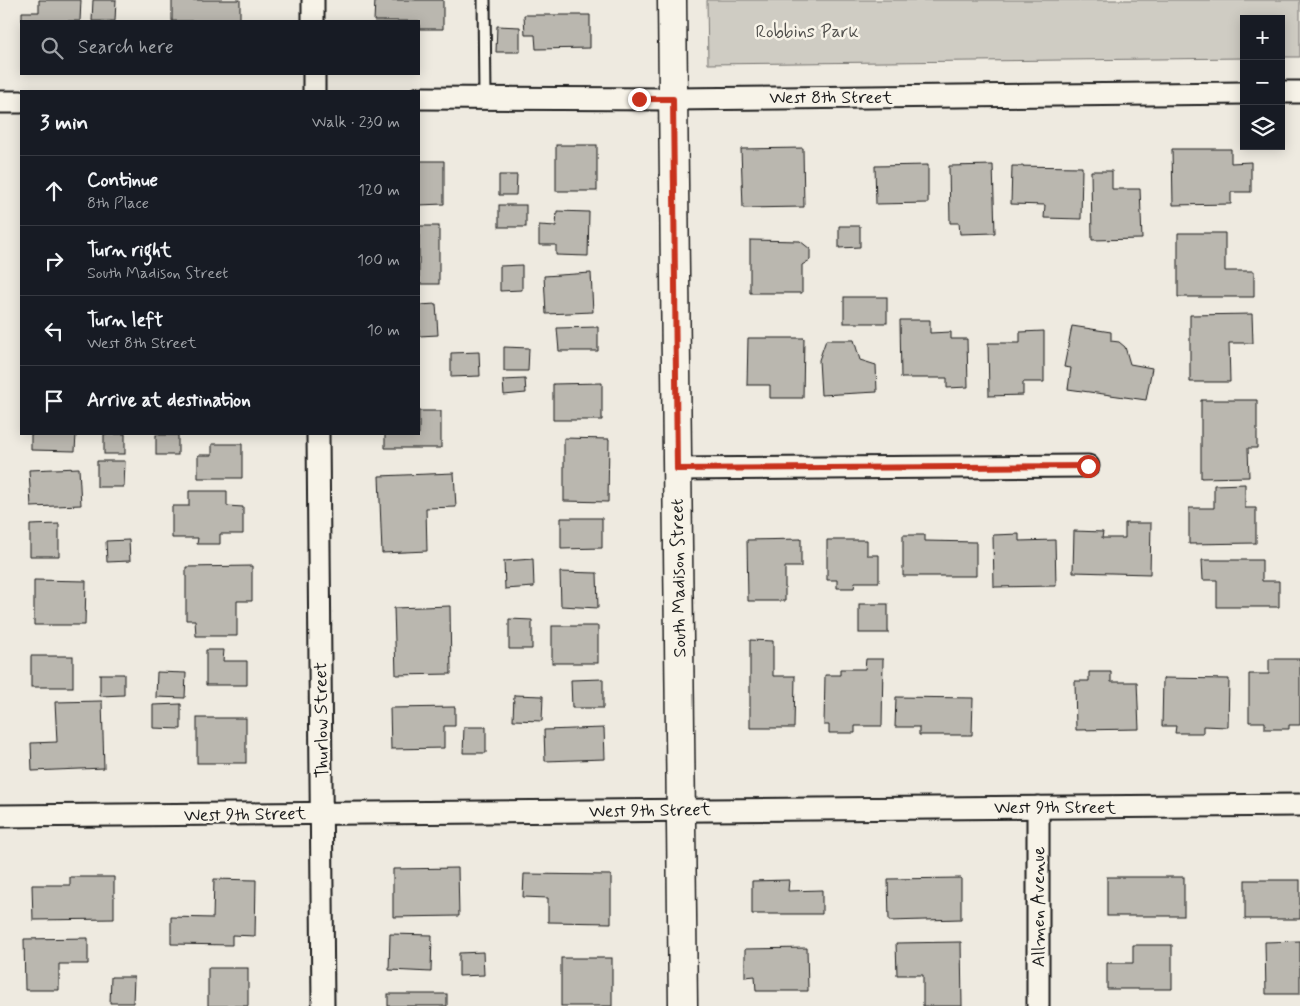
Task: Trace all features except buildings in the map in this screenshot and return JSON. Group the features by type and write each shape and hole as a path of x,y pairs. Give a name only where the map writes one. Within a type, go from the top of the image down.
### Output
{"street":[{"path":"313,0 313,20"},
{"name":"South Madison Street","path":"672,0 683,1006"},
{"path":"314,75 314,90"},
{"name":"West 8th Street","path":"420,98 673,99 1240,92"},
{"path":"1285,92 1300,92"},
{"path":"0,102 20,102"},
{"name":"Thurlow Street","path":"318,435 323,1006"},
{"path":"677,469 1088,466"},
{"name":"West 9th Street","path":"0,816 1300,805"},
{"name":"Allmen Avenue","path":"1038,807 1038,1006"}],"lane":[{"path":"484,0 485,98"}],"green space":[{"name":"Robbins Park","path":"707,0 1300,0 1300,57 1285,57 1285,15 1240,15 1240,58 708,64"}],"route":[{"path":"639,99 673,99 677,469 1088,466"}]}
